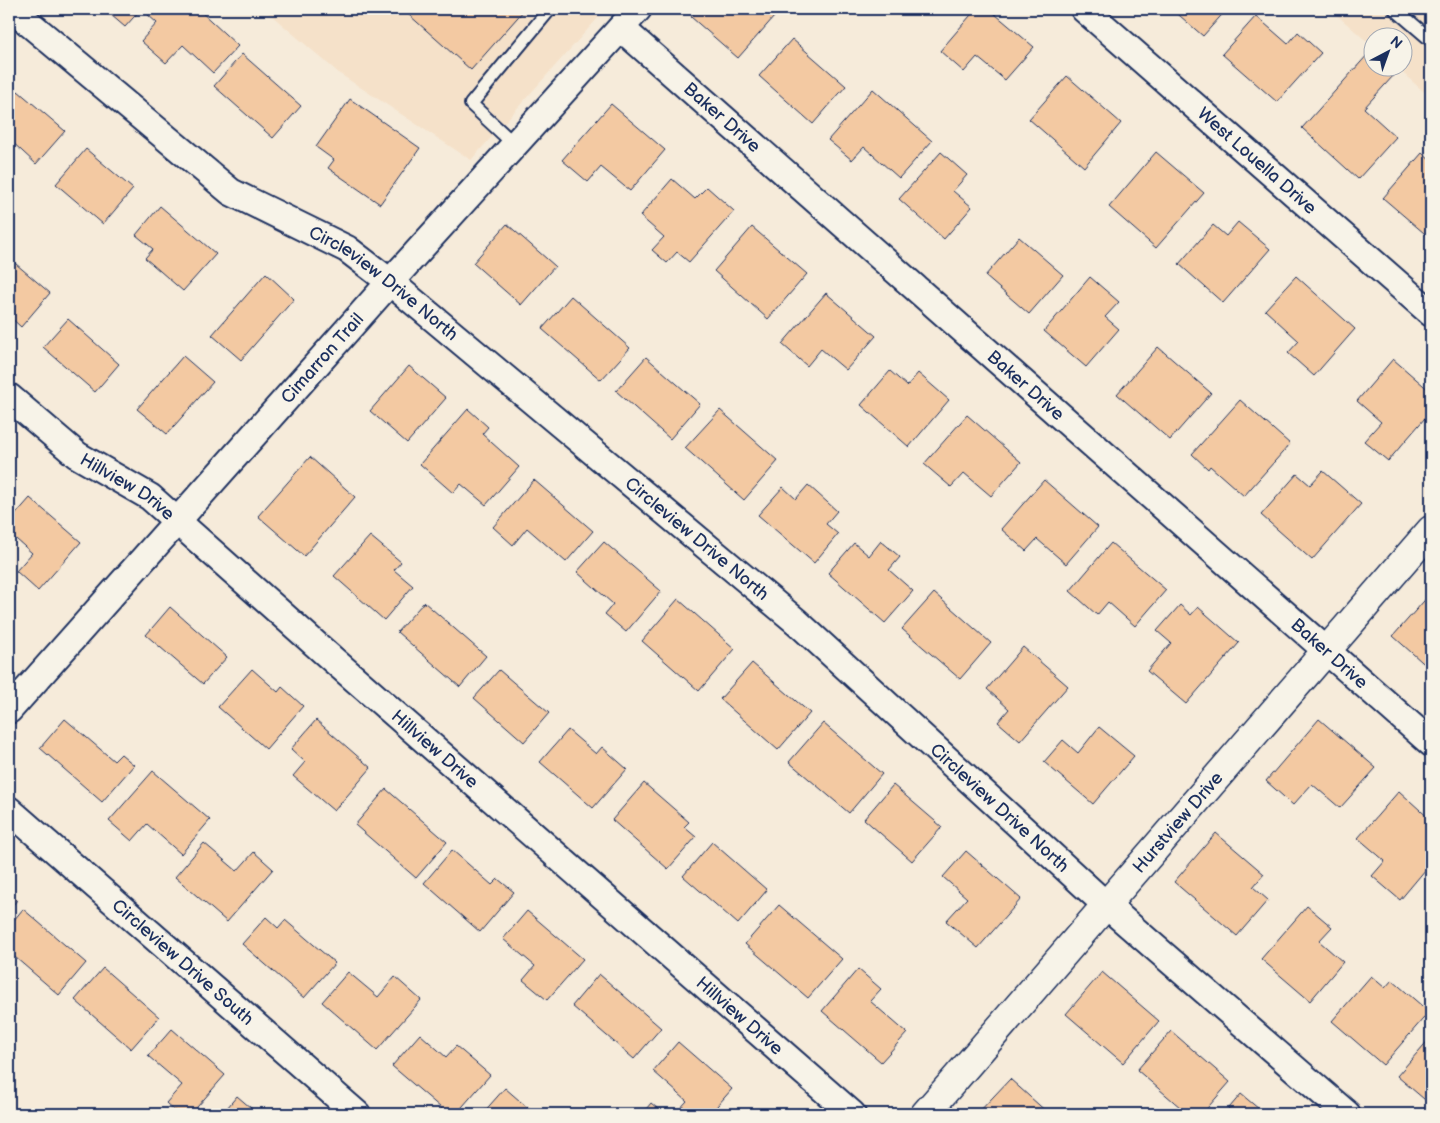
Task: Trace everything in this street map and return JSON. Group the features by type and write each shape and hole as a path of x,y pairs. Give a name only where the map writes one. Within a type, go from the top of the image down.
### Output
{"street":[{"name":"Circleview Drive North","path":"12,9 231,192 347,249 390,282 797,622 1106,905 1347,1114"},
{"name":"Cimarron Trail","path":"9,710 390,282 638,9"},
{"name":"West Louella Drive","path":"1084,9 1431,313"},
{"name":"Baker Drive","path":"620,28 1431,743"},
{"name":"Hillview Drive","path":"9,397 76,455 150,497 852,1114"},
{"name":"Hurstview Drive","path":"925,1114 1431,530"},
{"name":"Circleview Drive South","path":"9,810 357,1114"}],"lane":[{"path":"515,145 471,104 550,9"},
{"path":"1395,9 1431,40"}],"shaded area":[{"path":"264,9 606,9 471,160 340,74"},
{"path":"1330,9 1431,9 1431,98 1408,78 1412,78 1412,28 1362,28 1362,37"}],"building":[{"path":"104,9 141,9 125,27"},
{"path":"153,9 198,9 238,46 213,73 183,45 166,63 141,41 157,23 148,15"},
{"path":"412,9 525,9 471,70 408,14"},
{"path":"698,9 765,9 774,17 738,58 691,17"},
{"path":"976,9 989,9 1034,47 1005,80 977,57 964,72 940,51"},
{"path":"1172,9 1227,9 1203,36"},
{"path":"1256,16 1288,44 1298,32 1321,53 1277,102 1222,54"},
{"path":"792,39 846,86 813,124 759,76"},
{"path":"242,54 301,106 273,138 214,86"},
{"path":"1362,61 1362,78 1391,78 1364,108 1396,137 1358,179 1302,128"},
{"path":"1067,76 1121,123 1084,167 1029,119"},
{"path":"873,89 932,141 899,178 864,147 852,160 828,140"},
{"path":"18,91 65,131 36,164 9,139 9,101"},
{"path":"350,99 420,148 380,204 328,168 334,160 316,147"},
{"path":"611,104 665,150 630,191 601,167 588,182 562,160"},
{"path":"86,149 133,189 103,224 56,184"},
{"path":"941,152 967,175 953,191 972,207 944,239 899,199"},
{"path":"1156,152 1204,193 1156,248 1109,207"},
{"path":"1422,153 1431,161 1431,239 1383,198"},
{"path":"672,179 695,199 707,187 734,211 689,262 677,252 667,263 652,250 664,237 640,216"},
{"path":"160,206 216,254 183,291 145,258 153,249 136,235"},
{"path":"1238,222 1270,249 1223,303 1179,264 1213,225 1226,236"},
{"path":"507,224 555,266 521,305 473,263"},
{"path":"752,227 807,274 768,319 714,271"},
{"path":"1019,237 1063,275 1029,314 985,276"},
{"path":"9,258 50,293 21,327 9,316"},
{"path":"266,273 294,299 241,360 212,335"},
{"path":"1296,276 1355,329 1314,376 1288,353 1299,341 1265,310"},
{"path":"1090,277 1119,302 1105,317 1119,329 1086,367 1044,331"},
{"path":"826,293 876,336 846,370 821,349 807,366 782,344"},
{"path":"571,296 630,348 601,380 542,329"},
{"path":"68,319 119,364 95,392 43,347"},
{"path":"1158,347 1211,393 1170,440 1117,394"},
{"path":"183,356 213,382 167,434 137,409"},
{"path":"646,357 700,404 670,439 616,391"},
{"path":"1393,359 1431,392 1431,411 1388,461 1364,441 1381,422 1357,401"},
{"path":"409,366 446,398 407,443 370,411"},
{"path":"890,371 907,386 918,373 949,400 909,447 861,405"},
{"path":"1240,400 1290,444 1244,496 1210,466 1208,469 1192,454"},
{"path":"468,409 488,427 482,434 519,467 486,505 461,484 453,493 420,464"},
{"path":"720,410 778,461 744,500 685,448"},
{"path":"967,415 1021,462 991,496 964,473 951,487 924,464"},
{"path":"310,457 355,497 304,556 258,516"},
{"path":"1323,471 1361,504 1312,560 1261,515 1297,474 1310,485"},
{"path":"534,480 593,531 566,562 527,528 513,545 493,527"},
{"path":"1044,480 1098,527 1066,564 1037,539 1026,551 1001,529"},
{"path":"808,485 837,511 826,524 838,534 814,563 758,515 783,487 796,499"},
{"path":"30,498 81,542 38,591 16,571 32,553 9,533 9,522"},
{"path":"370,536 401,562 394,570 413,586 384,620 334,576"},
{"path":"881,541 900,557 889,570 913,591 885,623 828,573 854,543 869,556"},
{"path":"604,542 661,591 626,632 605,614 613,604 577,572"},
{"path":"1111,543 1166,590 1135,626 1108,602 1097,615 1070,591"},
{"path":"934,593 991,643 960,679 902,629"},
{"path":"1431,593 1431,670 1393,636"},
{"path":"678,599 735,649 699,691 642,641"},
{"path":"424,602 486,656 460,687 397,632"},
{"path":"1180,605 1191,615 1198,607 1239,643 1186,704 1147,671 1171,643 1157,631"},
{"path":"170,607 227,657 203,684 146,635"},
{"path":"1023,647 1068,686 1020,741 998,722 1009,709 987,689"},
{"path":"752,663 810,713 778,750 720,699"},
{"path":"252,669 278,692 282,687 303,706 266,749 218,707"},
{"path":"499,670 549,713 524,742 474,698"},
{"path":"65,719 114,761 121,754 134,765 102,802 40,748"},
{"path":"1319,719 1376,768 1340,808 1312,784 1293,805 1266,781"},
{"path":"316,720 371,768 334,811 293,776 305,762 291,749"},
{"path":"823,723 882,774 849,813 789,762"},
{"path":"1099,727 1134,756 1093,804 1044,762 1063,740 1078,753"},
{"path":"568,730 596,754 602,747 627,769 593,808 540,762"},
{"path":"153,771 210,820 181,854 147,824 132,841 109,821"},
{"path":"644,783 689,822 684,827 696,837 668,869 612,820"},
{"path":"893,785 942,827 912,861 864,819"},
{"path":"386,789 447,842 416,878 355,825"},
{"path":"1399,791 1431,820 1431,863 1400,900 1372,876 1385,861 1358,838"},
{"path":"1216,833 1264,874 1253,887 1268,900 1237,936 1174,882"},
{"path":"712,842 767,890 738,924 683,876"},
{"path":"204,843 237,871 254,852 273,869 227,922 175,877"},
{"path":"452,850 492,885 498,879 514,892 480,932 424,883"},
{"path":"966,851 1021,899 978,948 946,921 967,898 943,877"},
{"path":"9,893 17,900 9,910"},
{"path":"779,905 842,959 808,998 745,944"},
{"path":"1307,906 1332,927 1319,941 1343,962 1310,1001 1261,959"},
{"path":"23,909 86,963 59,995 9,952 9,926"},
{"path":"527,911 583,959 547,1000 523,980 535,966 503,939"},
{"path":"266,917 278,928 285,920 335,963 304,998 242,944"},
{"path":"103,968 159,1017 131,1049 75,1000"},
{"path":"858,969 881,989 870,1001 907,1033 881,1062 822,1011"},
{"path":"348,972 378,997 395,977 421,1000 377,1050 322,1002"},
{"path":"1102,972 1159,1021 1123,1063 1066,1014"},
{"path":"599,974 661,1028 634,1059 572,1006"},
{"path":"1371,976 1385,988 1392,980 1429,1012 1383,1065 1332,1021"},
{"path":"172,1029 225,1075 191,1114 178,1114 166,1103 182,1085 148,1056"},
{"path":"1171,1031 1230,1082 1202,1114 1188,1114 1137,1070"},
{"path":"420,1034 446,1057 456,1046 490,1075 456,1114 448,1114 392,1066"},
{"path":"1431,1037 1431,1105 1397,1076"},
{"path":"678,1042 732,1089 710,1114 675,1114 687,1101 653,1071"},
{"path":"1010,1079 1049,1114 977,1114"},
{"path":"505,1088 535,1114 482,1114"},
{"path":"1241,1094 1265,1114 1224,1114"},
{"path":"237,1096 258,1114 222,1114"},
{"path":"651,1103 664,1114 642,1114"}]}
